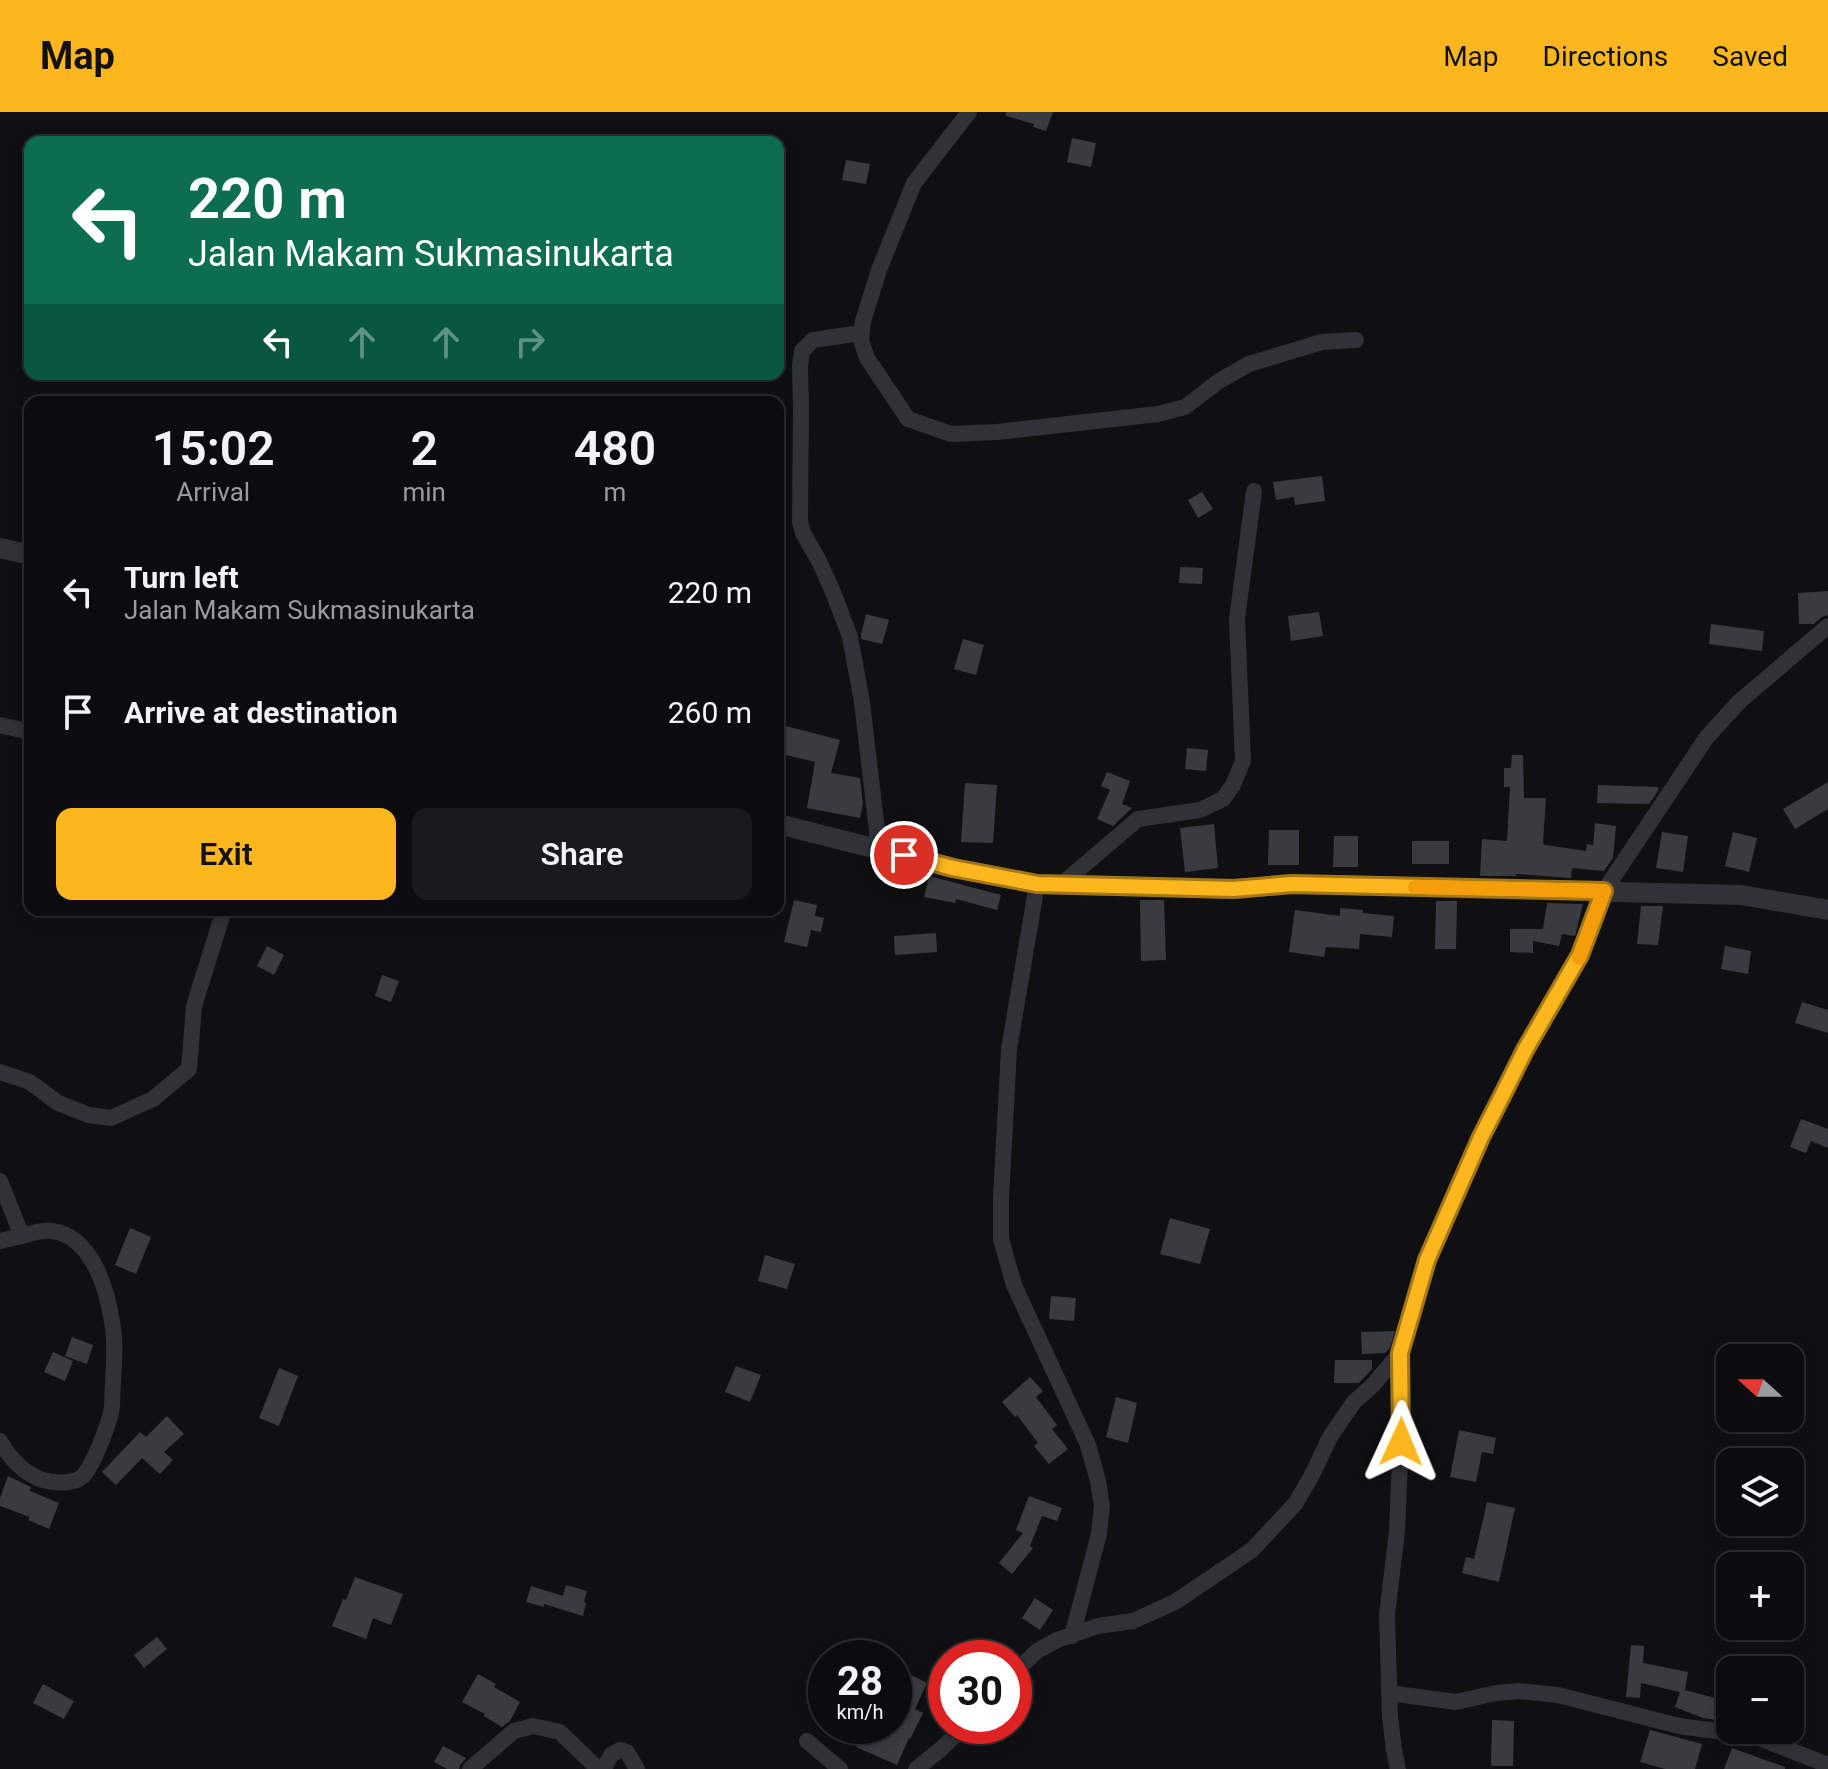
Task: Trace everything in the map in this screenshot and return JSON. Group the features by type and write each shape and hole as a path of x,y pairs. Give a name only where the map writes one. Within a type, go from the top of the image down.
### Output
{"street":[{"path":"969,112 914,183 879,270 863,321 861,340 867,358 908,419 951,434 997,432 1158,414 1185,407 1219,381 1249,364 1322,342 1356,340"},
{"path":"861,333 813,340 802,351 800,522 850,637 862,702 879,848"},
{"path":"1063,883 1138,819 1200,810 1223,799 1233,785 1243,761 1237,619 1254,491"},
{"path":"0,548 24,554"},
{"path":"1398,1769 1389,1693 1387,1615 1397,1531 1402,1412 1400,1353 1427,1260 1481,1137 1525,1050 1580,955 1604,891 1707,737 1740,701 1828,626"},
{"path":"0,725 24,731"},
{"path":"784,825 953,868 1037,884 1234,889 1292,884 1741,895 1828,910"},
{"path":"1037,884 1009,1049 1001,1239 1014,1285 1088,1445 1098,1481 1102,1506 1099,1534 1072,1636"},
{"path":"0,1072 30,1082 58,1103 89,1115 111,1118 153,1099 189,1069 194,1006 222,916"},
{"path":"0,1181 22,1236"},
{"path":"0,1241 39,1231 54,1231 77,1242 91,1259 103,1284 113,1323 111,1411 84,1476 75,1481 49,1482 31,1476 20,1468 0,1441"},
{"path":"1032,1656 1057,1640 1098,1626 1133,1621 1175,1602 1252,1550 1295,1504 1330,1437 1354,1402 1400,1353"},
{"path":"1389,1693 1456,1702 1519,1691 1558,1695 1679,1726 1754,1736 1828,1765"},
{"path":"470,1769 514,1731 533,1726 560,1732 601,1769 611,1755 620,1750 627,1752 637,1769"},
{"path":"807,1741 840,1769"},
{"path":"916,1769 946,1744"}],"building":[{"path":"1006,112 1053,112 1046,131 1006,116"},
{"path":"1072,138 1096,143 1091,167 1067,162"},
{"path":"846,160 870,164 866,184 842,180"},
{"path":"1322,476 1325,501 1295,505 1294,497 1276,500 1273,482"},
{"path":"1202,492 1213,509 1198,518 1188,500"},
{"path":"1180,567 1203,568 1202,584 1179,583"},
{"path":"1828,591 1828,615 1814,624 1799,624 1798,593"},
{"path":"1319,612 1323,636 1291,641 1288,616"},
{"path":"866,614 889,620 882,644 861,639"},
{"path":"1711,624 1764,631 1762,651 1709,644"},
{"path":"963,639 984,645 976,675 954,669"},
{"path":"784,726 840,740 831,773 860,778 863,804 860,818 807,808 815,762 784,754"},
{"path":"1187,748 1208,750 1206,771 1185,769"},
{"path":"1512,755 1523,755 1524,798 1546,798 1545,845 1586,851 1587,844 1593,845 1595,823 1616,826 1613,858 1604,871 1572,868 1571,878 1516,874 1480,876 1482,839 1507,841 1510,787 1504,787 1504,768 1511,768"},
{"path":"1107,772 1130,781 1122,804 1132,808 1113,826 1097,819 1110,790 1101,786"},
{"path":"1828,782 1828,809 1795,829 1783,809"},
{"path":"965,783 997,785 993,843 961,842"},
{"path":"1598,785 1658,787 1658,791 1649,804 1597,803"},
{"path":"1214,824 1218,868 1185,872 1180,828"},
{"path":"1269,830 1299,830 1299,865 1268,865"},
{"path":"1662,832 1688,836 1683,872 1656,868"},
{"path":"1733,832 1757,838 1749,872 1725,866"},
{"path":"1334,836 1358,836 1358,867 1333,867"},
{"path":"1412,841 1449,841 1449,864 1412,864"},
{"path":"929,876 1001,895 997,910 956,899 955,903 924,897"},
{"path":"794,900 817,905 815,916 824,918 821,932 811,930 807,947 784,942"},
{"path":"1140,900 1164,900 1166,960 1141,961"},
{"path":"1436,901 1457,901 1456,949 1435,949"},
{"path":"1547,903 1583,904 1575,936 1562,934 1559,946 1533,941 1533,953 1510,952 1510,929 1543,929"},
{"path":"1641,906 1663,906 1658,945 1637,944"},
{"path":"1340,908 1394,916 1392,937 1360,934 1359,949 1326,947 1324,957 1289,952 1295,910 1340,916"},
{"path":"936,933 937,952 895,955 894,936"},
{"path":"267,946 284,955 274,975 257,966"},
{"path":"1725,946 1751,951 1748,974 1721,969"},
{"path":"382,975 399,981 391,1002 375,996"},
{"path":"1802,1002 1828,1010 1828,1033 1795,1023"},
{"path":"1801,1119 1828,1129 1828,1148 1811,1141 1806,1153 1790,1147"},
{"path":"1170,1218 1210,1229 1200,1264 1160,1254"},
{"path":"130,1228 151,1237 136,1274 115,1265"},
{"path":"765,1255 795,1264 787,1289 758,1281"},
{"path":"1051,1296 1076,1298 1074,1321 1049,1319"},
{"path":"1395,1331 1390,1348 1385,1353 1362,1354 1361,1332"},
{"path":"72,1337 93,1345 87,1364 65,1356"},
{"path":"53,1352 73,1361 65,1381 44,1372"},
{"path":"1335,1360 1372,1360 1372,1369 1359,1383 1334,1383"},
{"path":"736,1366 761,1375 750,1402 725,1392"},
{"path":"279,1368 298,1376 279,1426 259,1418"},
{"path":"1030,1377 1043,1391 1036,1397 1057,1425 1052,1429 1068,1449 1049,1464 1034,1446 1038,1443 1017,1415 1015,1417 1002,1402"},
{"path":"1116,1397 1137,1403 1128,1443 1106,1437"},
{"path":"167,1416 184,1434 164,1452 173,1460 160,1474 142,1458 116,1485 102,1472 140,1432 146,1437"},
{"path":"1459,1430 1496,1438 1493,1454 1482,1452 1476,1482 1450,1477"},
{"path":"8,1476 31,1487 30,1491 59,1503 49,1529 28,1520 30,1517 0,1506"},
{"path":"1029,1496 1062,1508 1057,1521 1042,1516 1030,1546 1033,1548 1012,1574 999,1563 1023,1533 1016,1530"},
{"path":"1487,1502 1515,1508 1499,1582 1462,1573 1466,1557 1474,1559"},
{"path":"355,1577 403,1594 391,1625 373,1618 366,1639 332,1626"},
{"path":"566,1585 587,1591 583,1616 526,1602 531,1586 563,1596"},
{"path":"1035,1598 1053,1610 1040,1630 1022,1618"},
{"path":"157,1637 167,1649 144,1668 134,1655"},
{"path":"1631,1645 1644,1646 1643,1663 1688,1672 1685,1690 1716,1698 1716,1720 1675,1707 1680,1692 1641,1683 1640,1698 1626,1697"},
{"path":"478,1674 520,1702 510,1721 502,1727 462,1702"},
{"path":"912,1676 927,1683 915,1709 923,1713 912,1735"},
{"path":"43,1684 74,1701 64,1719 33,1703"},
{"path":"1492,1720 1514,1721 1513,1766 1491,1766"},
{"path":"1650,1730 1702,1744 1695,1769 1665,1769 1640,1762"},
{"path":"857,1744 906,1744 897,1765 856,1747"},
{"path":"443,1746 466,1758 459,1769 447,1769 434,1762"},
{"path":"1732,1748 1785,1767 1785,1769 1724,1769"}],"slow traffic":[{"path":"1415,887 1604,891 1579,958"}],"route":[{"path":"904,855 1037,884 1234,889 1292,884 1604,891 1580,955 1525,1050 1481,1137 1427,1260 1400,1353 1401,1442"}]}
